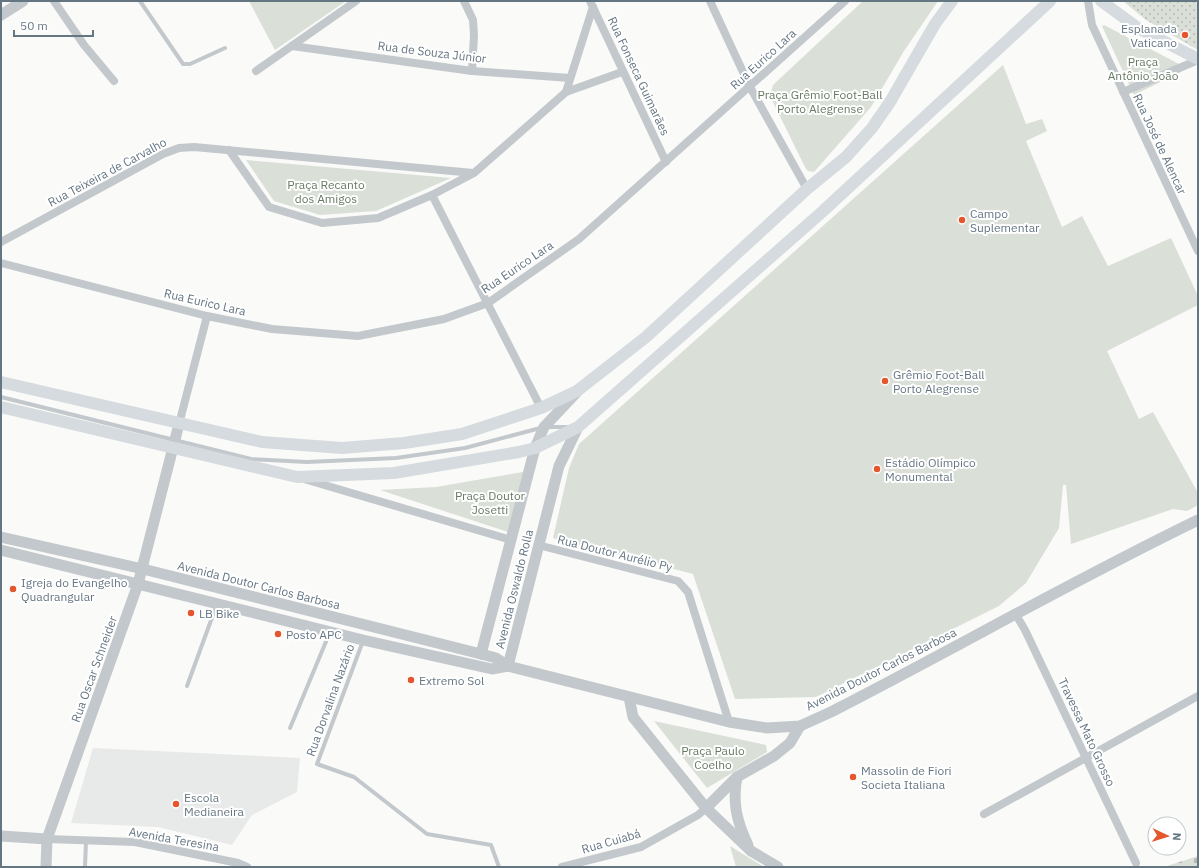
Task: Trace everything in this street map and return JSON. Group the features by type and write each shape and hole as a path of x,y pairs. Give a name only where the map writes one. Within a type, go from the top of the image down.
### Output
{"main road":[{"path":"1,382 262,442 342,448 404,443 462,434 541,408 578,391 646,338 807,189 846,157 872,128 890,102 935,24 952,1"},
{"path":"1,407 174,444 297,478 394,473 535,448 578,427 822,212 1050,1"},
{"path":"1101,1 1138,28 1198,60"}],"street":[{"path":"1,15 23,1"},
{"path":"54,1 84,45 114,81"},
{"path":"256,71 356,1"},
{"path":"464,1 473,20 474,35 472,70"},
{"path":"710,1 750,87 807,189"},
{"name":"Rua Eurico Lara","path":"1,263 207,316 272,329 358,336 444,319 488,303 579,239 845,1"},
{"name":"Rua José de Alencar","path":"1088,1 1092,25 1198,251"},
{"path":"566,92 591,4"},
{"name":"Rua Fonseca Guimarães","path":"591,4 666,162"},
{"name":"Rua de Souza Júnior","path":"292,46 472,70 570,78"},
{"path":"1123,92 1198,60"},
{"path":"229,150 270,208 322,223 378,218 432,195 474,173 566,92 622,72"},
{"name":"Rua Teixeira de Carvalho","path":"1,242 163,154 179,148 194,147 229,150"},
{"path":"229,150 474,173"},
{"path":"432,195 541,408"},
{"name":"Rua Oscar Schneider","path":"46,867 48,839 143,569 207,316"},
{"name":"Avenida Oswaldo Rolla","path":"481,654 535,448 544,427 578,391"},
{"name":"Avenida Oswaldo Rolla","path":"508,666 559,466 578,427"},
{"path":"297,478 511,540"},
{"name":"Avenida Doutor Carlos Barbosa","path":"1,537 143,569 481,654 496,658 508,666 729,722 767,728 800,726 831,712 1015,613 1132,552 1198,520"},
{"name":"Rua Doutor Aurélio Py","path":"538,546 678,581 688,592 729,722"},
{"name":"Avenida Doutor Carlos Barbosa","path":"1,550 363,640 492,669 508,666"},
{"name":"Travessa Mato Grosso","path":"1015,613 1136,862"},
{"path":"984,814 1198,696"},
{"path":"629,697 633,717 706,808 750,851 778,867"},
{"path":"706,808 737,777 779,752 790,743 800,726"},
{"path":"737,777 734,805 739,825 750,851"},
{"name":"Rua Cuiabá","path":"562,867 641,846 698,815 706,808"},
{"path":"1,836 48,839"},
{"name":"Avenida Teresina","path":"48,839 135,842 238,863 247,867"}],"lane":[{"path":"140,1 183,64 190,64 225,48"},
{"path":"1,397 174,444 251,459 307,462 396,458 465,448 544,427 578,427"},
{"path":"251,459 297,478"},
{"path":"187,686 217,604"},
{"path":"290,728 330,632"},
{"name":"Rua Dorvalina Nazário","path":"363,640 316,764 354,777 427,834 491,845 499,867"},
{"path":"85,867 86,840"}],"shaded area":[{"name":"Escola Medianeira","path":"93,748 300,758 297,792 252,815 232,845 158,827 71,823"}],"green space":[{"path":"249,1 346,1 275,50"},
{"name":"Praça Grêmio Foot-Ball Porto Alegrense","path":"863,1 938,1 904,51 871,107 814,172 808,171 770,96 773,85"},
{"name":"Esplanada Vaticano","path":"1123,1 1195,1 1198,4 1198,50 1146,20"},
{"name":"Praça Antônio João","path":"1104,25 1179,64 1181,72 1134,95 1102,26"},
{"name":"Grêmio Foot-Ball Porto Alegrense","path":"1003,65 1026,124 1042,119 1047,131 1026,141 1062,227 1082,216 1108,266 1171,238 1198,296 1198,305 1107,351 1139,419 1153,412 1198,493 1198,505 1187,511 1173,509 1071,544 1066,485 1063,485 1059,528 1026,583 999,606 816,697 735,699 693,574 553,538 569,468 579,444"},
{"name":"Praça Recanto dos Amigos","path":"246,160 451,178 376,211 320,215 274,201"},
{"name":"Praça Doutor Josetti","path":"523,472 508,532 380,490 436,487"},
{"name":"Praça Paulo Coelho","path":"654,721 766,745 767,752 707,788"},
{"path":"730,846 764,867 736,867"},
{"path":"1198,856 1198,867 1164,867"}],"place":[{"name":"Esplanada Vaticano","path":"1185,35"},
{"name":"Campo Suplementar","path":"962,220"},
{"name":"Grêmio Foot-Ball Porto Alegrense","path":"885,381"},
{"name":"Estádio Olímpico Monumental","path":"877,469"},
{"name":"Igreja do Evangelho Quadrangular","path":"13,589"},
{"name":"LB Bike","path":"191,613"},
{"name":"Posto APC","path":"278,634"},
{"name":"Extremo Sol","path":"411,680"},
{"name":"Massolin de Fiori Societa Italiana","path":"853,777"},
{"name":"Escola Medianeira","path":"176,804"}]}
